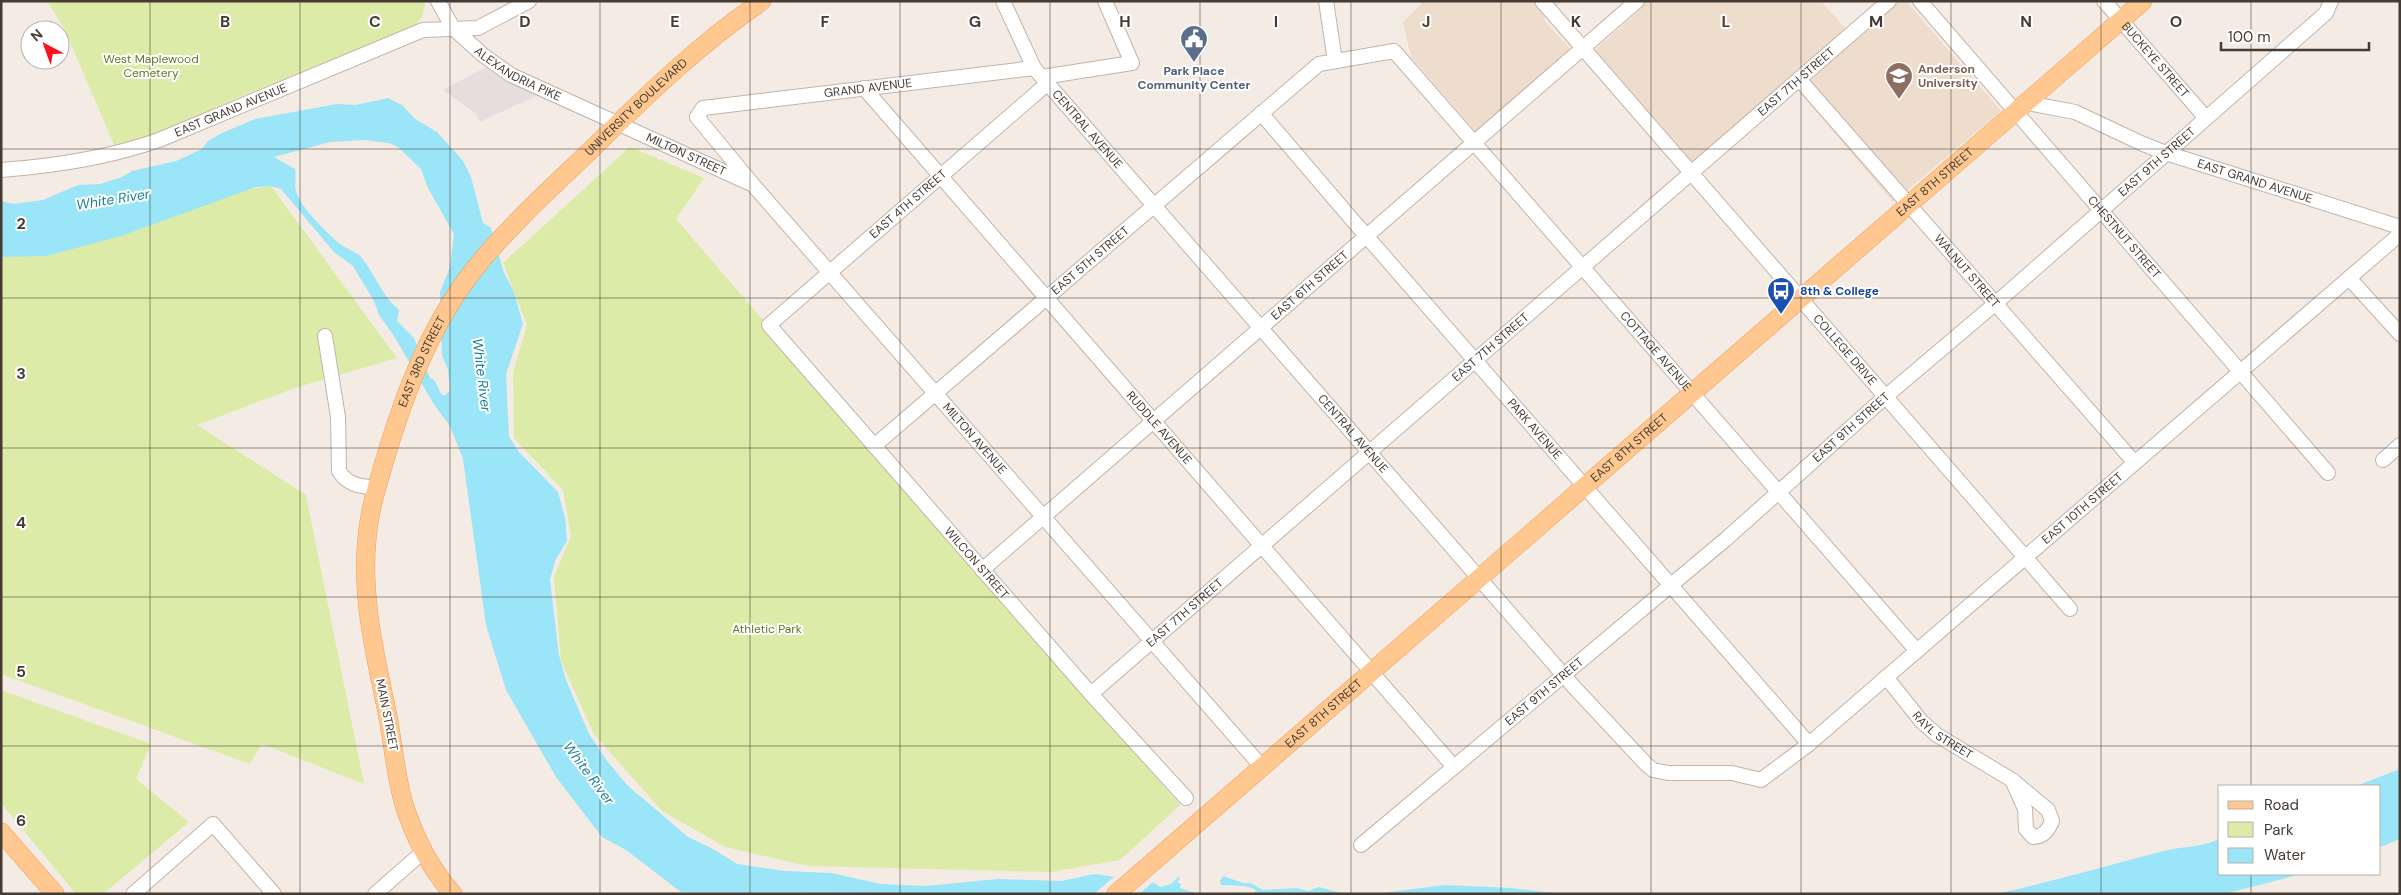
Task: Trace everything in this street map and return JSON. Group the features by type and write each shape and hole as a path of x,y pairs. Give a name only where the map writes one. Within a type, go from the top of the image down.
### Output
{"main road":[{"name":"UNIVERSITY BOULEVARD","path":"517,223 618,123 727,25 762,1"},
{"name":"EAST 8TH STREET","path":"1116,894 2143,1"},
{"name":"EAST 3RD STREET","path":"368,524 395,425 416,372 444,316 480,263 517,223"},
{"name":"MAIN STREET","path":"368,524 366,570 369,627 403,800 424,851 437,876 453,894"},
{"path":"1,832 55,894"}],"street":[{"name":"ALEXANDRIA PIKE","path":"438,1 453,28 483,55 511,74 618,123"},
{"name":"EAST GRAND AVENUE","path":"1,170 81,160 126,152 423,30 478,28 529,1"},
{"name":"CENTRAL AVENUE","path":"1002,1 1041,76 1564,676 1646,764 1654,770 1668,773 1732,774 1761,780"},
{"name":"GRAND AVENUE","path":"703,108 864,88 1041,76 1132,63 1104,1"},
{"path":"1326,1 1335,61"},
{"name":"COLLEGE DRIVE","path":"1542,1 2070,609"},
{"name":"EAST 6TH STREET","path":"982,570 1637,1"},
{"name":"EAST 7TH STREET","path":"1091,694 1889,1"},
{"name":"CHESTNUT STREET","path":"1920,1 2022,108 2101,210 2328,473"},
{"name":"BUCKEYE STREET","path":"2104,1 2206,118"},
{"name":"EAST 9TH STREET","path":"1361,845 1726,539 1885,397 1996,303 2326,13 2330,1"},
{"name":"COTTAGE AVENUE","path":"1335,61 1394,51 1917,651"},
{"name":"EAST 5TH STREET","path":"874,446 1306,74 1319,64 1335,61"},
{"name":"EAST 4TH STREET","path":"769,325 940,176 1041,76"},
{"name":"WALNUT STREET","path":"1799,79 2135,463"},
{"name":"RUDDLE AVENUE","path":"864,88 1454,767"},
{"name":"MILTON AVENUE","path":"703,108 697,117 754,186 1262,767"},
{"name":"EAST GRAND AVENUE","path":"2022,108 2075,112 2166,153 2400,227"},
{"name":"PARK AVENUE","path":"1261,113 1809,744"},
{"name":"MILTON STREET","path":"618,123 754,186"},
{"name":"EAST 10TH STREET","path":"1761,780 1809,744 2400,234"},
{"path":"2349,278 2400,334"},
{"name":"WILCON STREET","path":"769,325 1091,694 1186,798"},
{"path":"325,336 338,417 339,471 343,479 354,485 377,488"},
{"path":"2383,460 2400,445"},
{"name":"RAYL STREET","path":"1886,678 1922,722 1937,735 2012,780"},
{"path":"133,894 213,824 274,894"},
{"path":"375,894 424,851"}],"shaded area":[{"path":"1424,1 1563,1 1543,19 1571,50 1476,132 1411,57 1403,22"},
{"name":"Anderson University","path":"1632,1 1821,1 1855,39 1899,1 1906,1 2001,111 1893,202 1798,90 1701,172 1595,50 1640,10"},
{"path":"494,63 547,91 480,122 475,113 443,90"}],"green space":[{"name":"West Maplewood Cemetery","path":"47,1 426,1 422,17 415,26 223,104 164,132 115,147 70,42 70,20 59,20"},
{"name":"Athletic Park","path":"630,147 704,178 676,219 1180,805 1120,860 1051,872 808,866 725,847 662,811 594,734 561,661 554,577 571,536 563,490 514,438 513,372 527,325 503,263"},
{"path":"271,186 397,358 298,387 197,425 306,495 364,784 262,744 250,764 1,674 1,227"},
{"path":"1,690 151,744 136,779 189,822 103,894 76,894 1,803"}],"water":[{"name":"White River","path":"388,98 402,105 415,119 437,132 463,161 471,177 483,223 491,228 504,273 514,292 523,324 506,374 509,437 519,452 558,492 565,518 567,541 555,561 550,580 559,655 566,680 589,734 607,761 628,786 688,837 713,849 737,864 785,871 831,873 881,884 925,886 998,879 1061,881 1095,874 1154,883 1160,887 1171,884 1178,877 1180,878 1177,882 1181,884 1180,888 1198,894 681,892 626,850 602,837 556,777 506,690 486,625 463,459 450,426 435,406 394,336 379,315 374,301 353,266 334,252 281,189 271,186 256,187 121,236 46,256 1,257 1,201 14,204 43,200 78,185 100,184 122,177 132,171 176,161 202,149 208,141 220,134 255,119 337,104 356,105","holes":["363,140 389,143 398,147 421,169 428,188 454,234 450,267 440,292 442,355 448,370 450,391 445,395 442,395 434,380 430,378 414,338 397,321 399,310 388,298 362,258 340,244 315,219 303,204 296,191 295,169 274,157 330,142"]},
{"path":"2400,769 2400,839 2381,847 2381,785 2359,785"},
{"path":"2218,839 2218,875 2297,875 2224,894 1993,894 2015,890 2171,849 2207,844"},
{"path":"1223,876 1243,883 1250,883 1263,890 1297,888 1308,891 1319,887 1341,893 1381,893 1445,885 1511,888 1563,894 1254,894 1256,890 1247,887 1221,885 1220,881"}],"pier":[{"path":"1116,875 1154,881 1139,894 1094,894"}],"place":[{"name":"Park Place Community Center","path":"1194,63"},
{"name":"Anderson University","path":"1899,100"},
{"name":"8th & College","path":"1781,315"}]}
